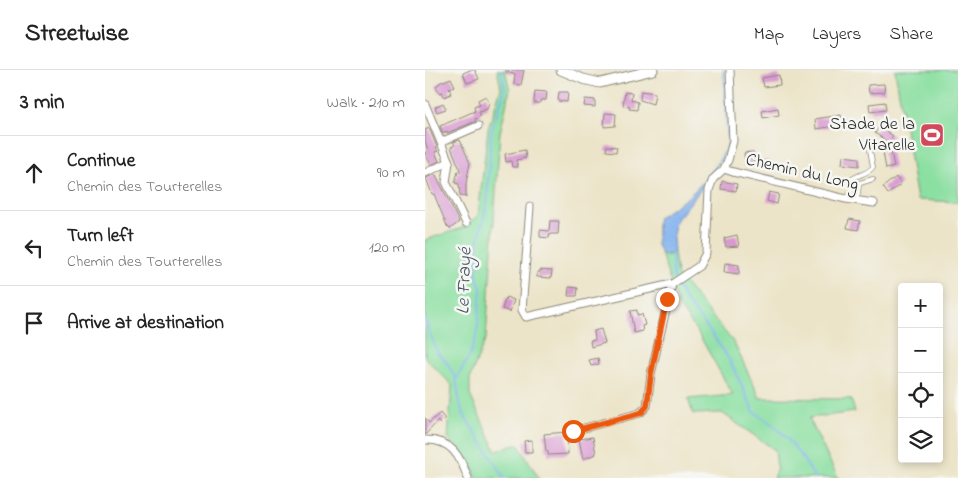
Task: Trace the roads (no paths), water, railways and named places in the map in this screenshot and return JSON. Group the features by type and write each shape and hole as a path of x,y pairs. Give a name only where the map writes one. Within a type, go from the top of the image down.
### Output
{"street":[{"path":"561,70 583,79 600,83 653,70"},
{"path":"530,207 522,310 526,317 672,284 699,266 706,253 709,190 713,179 724,169 733,141 729,70"},
{"path":"425,104 449,162 446,182"},
{"path":"441,142 478,126"},
{"path":"425,173 449,162"},
{"path":"439,167 466,223"},
{"name":"Chemin du Long","path":"724,169 850,200 874,203"},
{"path":"573,431 641,413 647,406 651,374 672,284"},
{"path":"425,440 440,441 450,447 461,462 468,478"}],"lane":[{"path":"850,200 852,179 873,167 869,144"},
{"path":"850,200 859,194 858,186 860,183 873,179"}],"water":[{"path":"704,181 705,184 675,222 674,252 668,255 661,254 657,245 657,220 687,198"}],"waterway":[{"name":"Le Frayé","path":"501,70 505,89 491,132 487,203 479,237 477,257 477,276 481,288 477,334 469,357 456,379 460,404 465,417 505,478"},
{"path":"704,183 728,146 724,70"},
{"path":"672,251 673,277 676,283 686,301 730,361 754,412 773,425 787,438 815,478"},
{"path":"425,320 437,352 447,363 456,379"}],"place":[{"name":"Stade de la Vitarelle","path":"932,135"}]}
